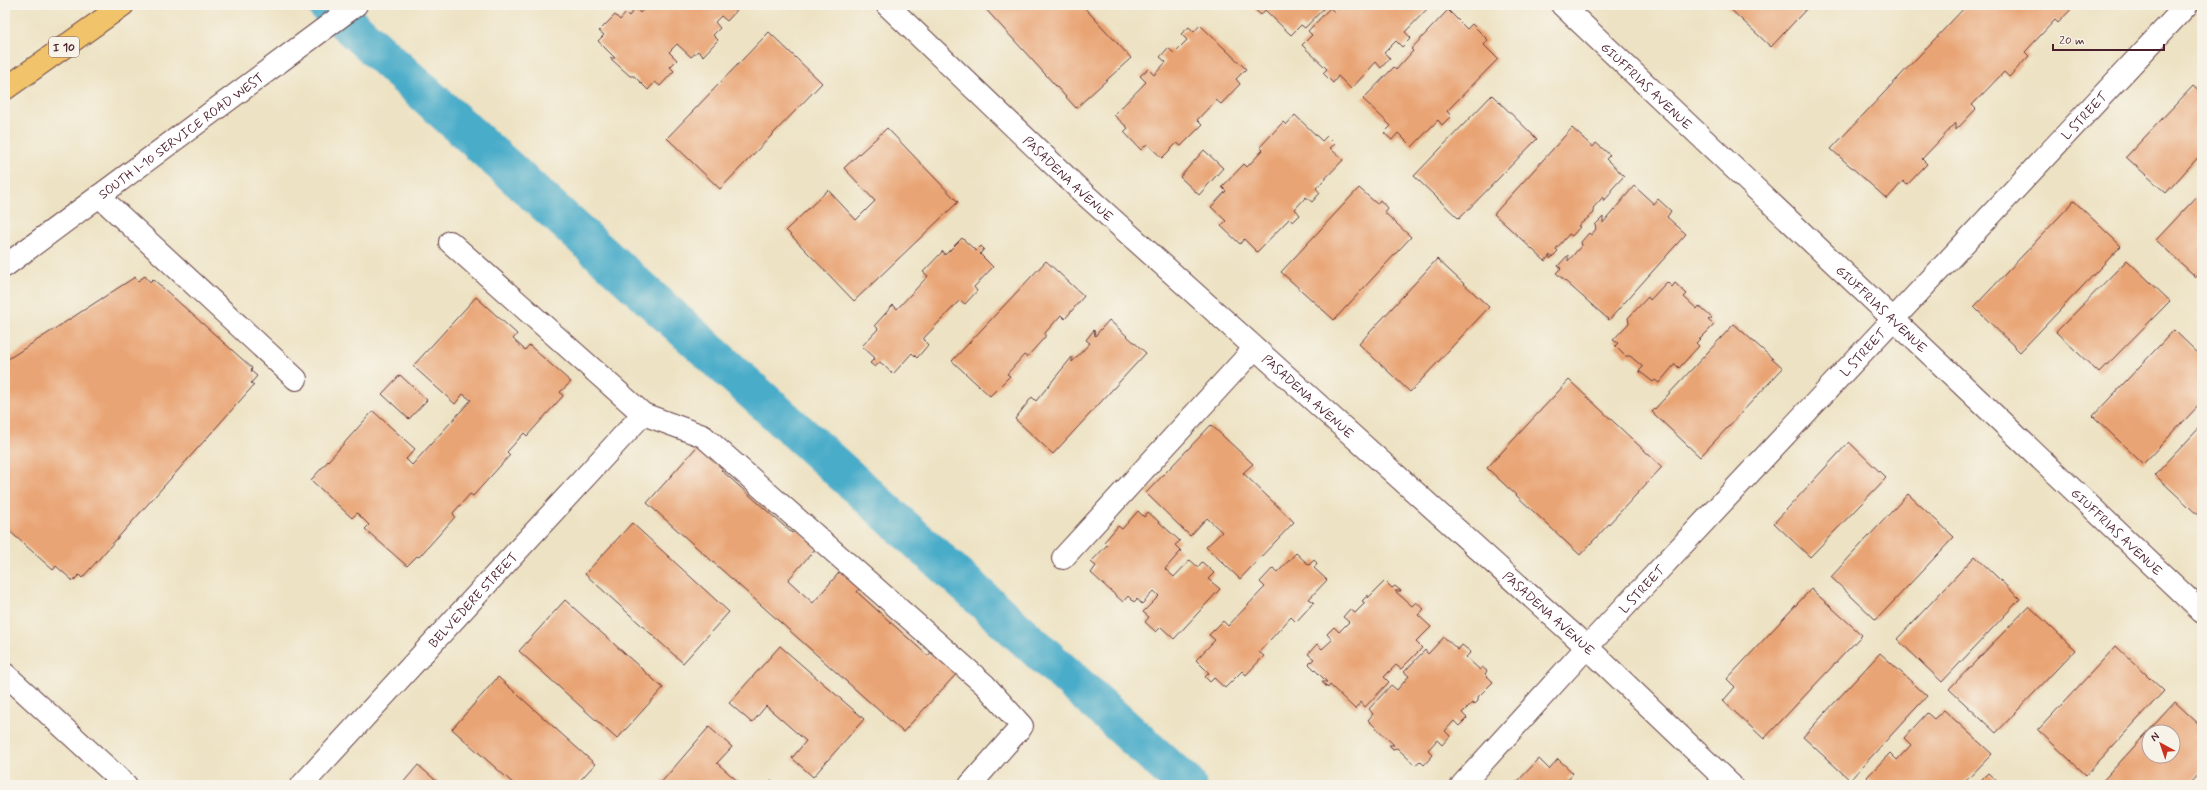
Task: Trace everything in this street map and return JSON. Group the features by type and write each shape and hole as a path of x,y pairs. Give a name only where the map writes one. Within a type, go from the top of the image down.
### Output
{"highway":[{"name":"I 10","path":"5,89 123,5"}],"street":[{"name":"SOUTH I-10 SERVICE ROAD WEST","path":"5,266 356,5"},
{"name":"PASADENA AVENUE","path":"887,5 1081,191 1587,647 1731,785"},
{"name":"GIUFFRIAS AVENUE","path":"1562,5 1894,318 2202,612"},
{"name":"L STREET","path":"1462,785 1587,647 2187,5"},
{"path":"99,196 296,379"},
{"path":"450,242 643,414 703,436 985,685 1022,726 970,785"},
{"path":"1063,558 1255,348"},
{"name":"BELVEDERE STREET","path":"302,785 643,414"},
{"path":"5,674 126,785"}],"building":[{"path":"648,5 742,5 727,21 721,16 715,22 720,28 713,35 718,40 703,56 698,51 691,57 677,44 669,52 677,60 670,67 674,71 660,86 655,82 648,90 634,76 630,76 610,58 615,58 598,41 604,35 599,31 615,15 620,20 626,13 629,16 636,8 640,13"},
{"path":"982,5 1082,5 1131,58 1076,108"},
{"path":"1253,5 1327,5 1305,28 1301,25 1291,35 1265,10 1261,15 1252,7"},
{"path":"1342,5 1431,5 1405,32 1411,38 1402,47 1396,41 1384,53 1390,58 1381,68 1376,62 1351,89 1338,76 1333,83 1323,73 1327,69 1302,45 1312,35 1308,31 1330,8 1335,12"},
{"path":"1726,5 1810,5 1771,47"},
{"path":"1967,5 2075,5 2058,23 2055,20 2025,52 2029,56 2009,77 2004,72 1972,105 1976,109 1956,130 1956,123 1922,159 1927,164 1907,185 1903,181 1887,199 1831,149"},
{"path":"1448,10 1467,29 1472,24 1488,40 1484,45 1498,59 1447,111 1451,116 1442,125 1438,120 1412,147 1398,133 1392,140 1384,133 1391,126 1363,99 1394,67 1396,70 1413,51 1411,49"},
{"path":"1200,25 1246,69 1236,79 1240,84 1221,104 1216,100 1197,120 1202,125 1181,146 1177,143 1162,158 1147,144 1141,150 1124,132 1128,128 1114,115 1146,82 1140,76 1148,69 1154,75 1166,62 1160,57 1168,48 1174,53 1187,40 1181,34 1189,27 1194,32"},
{"path":"769,32 822,83 720,189 667,138"},
{"path":"2193,86 2202,94 2202,153 2166,193 2126,157"},
{"path":"1492,95 1537,139 1459,219 1414,176"},
{"path":"1295,115 1322,141 1327,136 1335,144 1330,148 1343,160 1316,188 1320,193 1312,202 1306,197 1295,209 1300,215 1293,222 1289,219 1257,252 1244,239 1240,244 1221,226 1226,221 1211,207 1226,191 1222,187 1244,164 1247,167 1263,150 1260,147 1283,122 1286,125"},
{"path":"887,128 958,202 854,301 786,230 828,190 856,220 875,201 844,168"},
{"path":"1572,128 1593,147 1596,143 1610,155 1606,159 1624,176 1611,190 1611,193 1604,201 1603,197 1593,208 1594,213 1578,226 1580,227 1572,236 1569,234 1556,249 1558,251 1550,259 1550,255 1545,261 1494,214"},
{"path":"1204,150 1223,168 1199,195 1180,177"},
{"path":"1634,186 1654,204 1658,199 1671,211 1667,217 1686,234 1609,320 1556,273 1561,268 1558,266 1568,255 1568,261 1582,245 1581,242 1589,233 1591,235 1596,229 1595,225 1603,217 1603,223"},
{"path":"1359,188 1377,204 1380,200 1387,208 1384,212 1411,237 1334,320 1281,272"},
{"path":"2202,191 2202,271 2196,277 2156,240"},
{"path":"2074,201 2121,246 2020,352 1974,307"},
{"path":"962,238 976,251 981,246 984,249 980,254 993,267 974,287 977,291 965,304 960,300 923,339 928,345 917,358 912,353 893,374 880,362 875,367 870,363 875,358 862,346 878,329 875,325 893,305 897,309 928,276 923,272 943,251 945,255"},
{"path":"1437,259 1489,307 1410,392 1359,344"},
{"path":"2127,260 2170,301 2099,373 2056,332"},
{"path":"1046,261 1084,296 1065,319 1061,315 1045,333 1045,337 1027,357 1024,355 1007,374 1010,376 990,396 952,361"},
{"path":"145,276 150,282 153,279 252,368 251,371 257,376 251,383 254,385 82,578 79,575 73,581 56,566 53,570 5,527 5,361 135,277 138,281"},
{"path":"1667,282 1672,287 1675,283 1687,294 1684,297 1697,309 1699,306 1712,318 1708,320 1714,325 1696,343 1699,346 1679,368 1675,364 1659,383 1655,380 1653,382 1639,371 1643,367 1630,356 1625,356 1615,346 1618,343 1613,340 1629,323 1628,318 1648,297 1650,300"},
{"path":"476,297 517,334 513,339 525,350 529,345 571,382 560,392 563,396 527,436 524,433 507,452 510,455 473,496 470,494 453,513 455,517 419,557 417,556 407,566 365,529 369,525 357,513 352,518 311,480 373,411 415,449 406,459 412,465 471,400 463,394 455,404 413,366"},
{"path":"1109,320 1146,353 1053,454 1015,419 1032,397 1036,401 1072,357 1072,362 1090,343 1086,340 1094,330 1095,336"},
{"path":"1734,324 1783,368 1700,457 1652,412"},
{"path":"2174,330 2202,357 2202,402 2143,464 2093,416"},
{"path":"400,375 427,400 409,419 382,394"},
{"path":"1569,380 1662,467 1580,555 1487,468"},
{"path":"1211,425 1253,464 1243,473 1294,522 1240,579 1206,547 1222,532 1207,518 1190,536 1146,493"},
{"path":"2202,425 2202,519 2155,475"},
{"path":"702,441 727,464 721,470 792,533 797,528 817,547 788,580 813,603 843,568 862,585 857,592 928,656 934,649 959,671 903,732 647,503"},
{"path":"1849,442 1886,478 1810,557 1774,523"},
{"path":"1908,494 1954,537 1876,620 1831,577"},
{"path":"1138,511 1144,517 1148,512 1180,541 1175,545 1181,551 1165,569 1174,577 1190,560 1198,567 1202,562 1214,573 1208,579 1220,589 1174,639 1161,627 1156,632 1145,622 1149,617 1143,612 1159,596 1154,591 1142,604 1137,599 1134,602 1128,596 1123,602 1091,573 1096,566 1091,562 1107,545 1104,542 1118,526 1122,529"},
{"path":"632,523 729,612 683,663 585,574"},
{"path":"1296,553 1309,565 1314,560 1317,563 1314,568 1327,580 1309,599 1314,602 1296,622 1291,617 1259,652 1264,656 1246,675 1242,671 1225,688 1214,678 1210,682 1205,677 1209,673 1196,660 1215,640 1209,635 1223,621 1228,626 1265,587 1260,582 1273,568 1278,572"},
{"path":"1975,556 2020,599 1942,682 1897,639"},
{"path":"1385,581 1392,588 1395,586 1401,591 1395,591 1412,606 1416,602 1424,609 1418,615 1431,627 1416,642 1422,648 1401,669 1396,665 1384,677 1389,682 1365,707 1361,702 1355,709 1330,685 1328,688 1322,682 1327,682 1309,664 1314,659 1308,654 1317,644 1322,649 1332,640 1327,634 1334,627 1339,632 1349,622 1343,617 1350,609 1355,613 1365,603 1362,601 1368,595 1368,598"},
{"path":"1811,589 1862,635 1764,739 1723,701 1735,687 1727,679"},
{"path":"565,600 663,688 617,739 519,651"},
{"path":"2029,606 2075,650 1996,733 1949,689"},
{"path":"1444,637 1458,650 1462,645 1471,652 1466,657 1480,670 1482,667 1487,671 1485,674 1493,682 1478,697 1478,701 1474,705 1472,703 1462,713 1467,718 1459,726 1454,721 1445,731 1450,736 1442,745 1437,740 1428,750 1433,755 1424,765 1420,761 1415,765 1397,748 1393,749 1389,745 1394,745 1368,720 1373,714 1369,709 1391,685 1397,690 1409,676 1404,672 1425,650 1428,654"},
{"path":"780,646 864,719 813,777 792,758 806,741 766,706 752,723 729,703"},
{"path":"2116,646 2164,691 2086,775 2038,730"},
{"path":"1880,653 1927,696 1850,780 1803,737"},
{"path":"498,677 595,764 576,785 515,785 452,729"},
{"path":"2175,702 2202,727 2202,770 2188,785 2099,785 2141,739 2141,764 2181,764 2181,724 2155,724"},
{"path":"1944,710 1992,754 1962,785 1873,785 1867,777 1890,753 1897,760 1911,745 1904,738 1927,713 1934,719"},
{"path":"709,727 732,747 717,763 742,785 659,785"},
{"path":"1539,759 1549,769 1558,759 1573,773 1568,779 1575,785 1514,785"},
{"path":"418,765 441,785 401,785"},
{"path":"1988,773 2001,785 1976,785"},
{"path":"771,780 777,785 766,785"}],"waterway":[{"path":"327,5 1187,785"}]}
